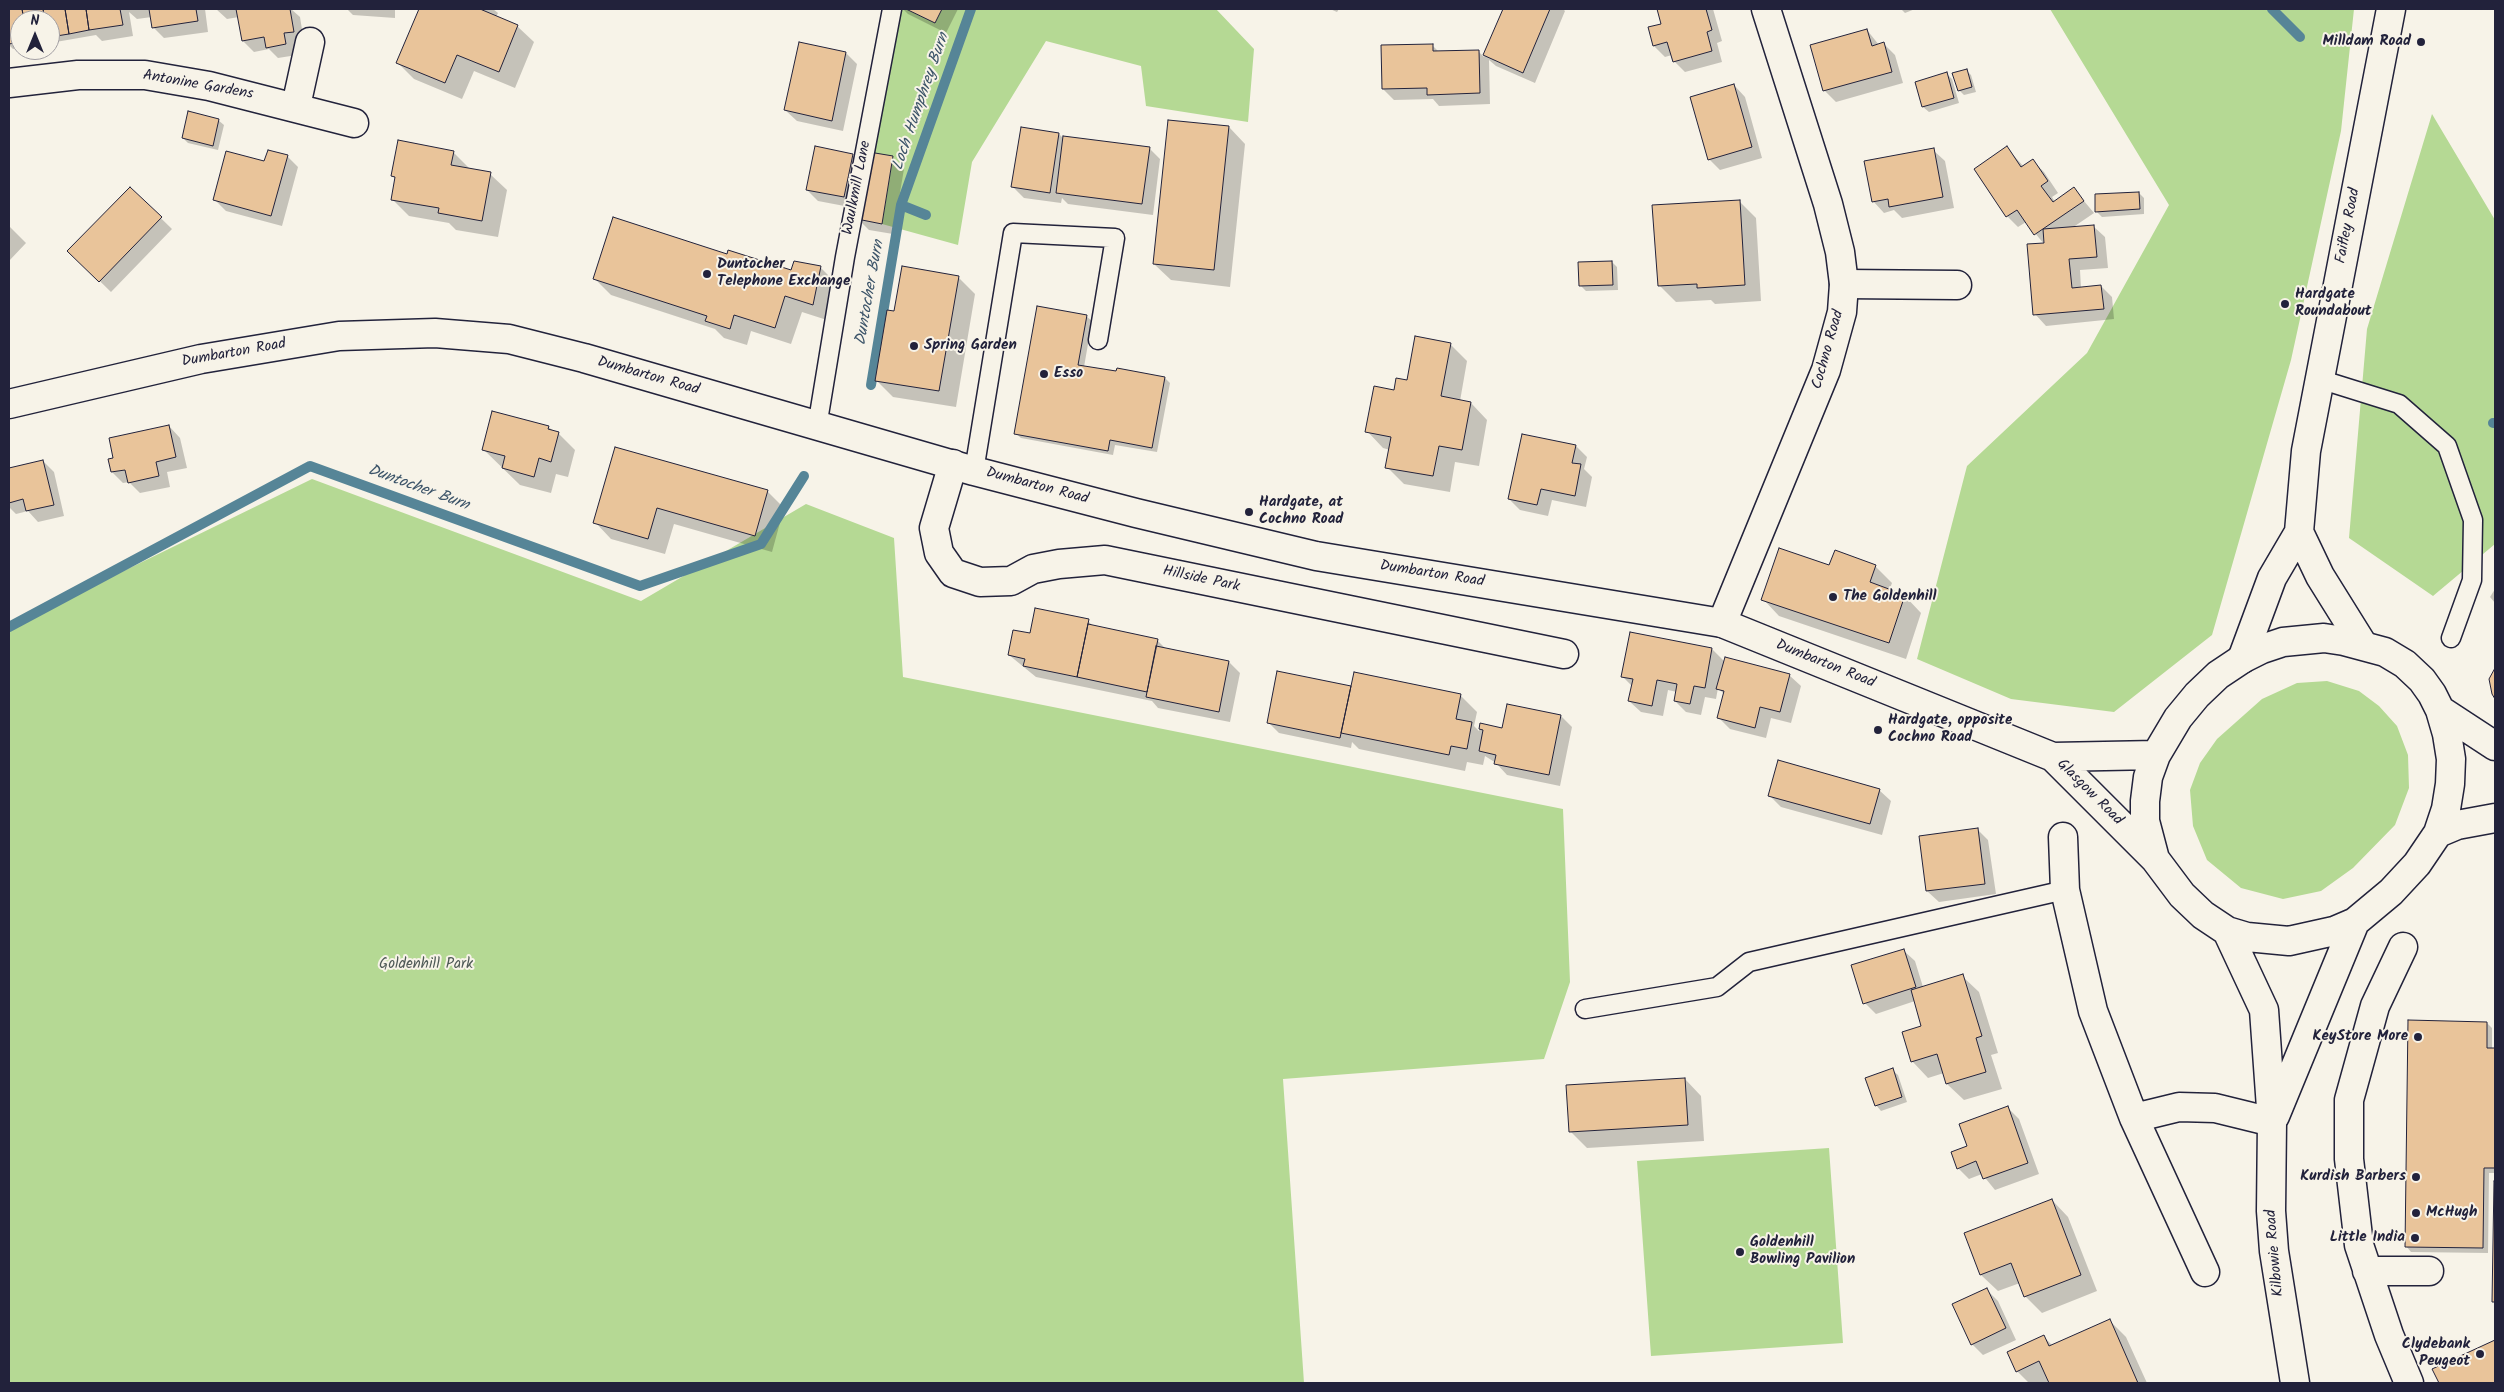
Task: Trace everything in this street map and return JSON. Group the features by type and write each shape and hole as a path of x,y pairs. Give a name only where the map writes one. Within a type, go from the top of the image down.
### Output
{"main road":[{"name":"Cochno Road","path":"1722,624 1826,370 1842,312 1844,284 1840,252 1828,204 1766,9"},
{"name":"Faifley Road","path":"2242,659 2272,578 2299,532 2306,451 2391,9"},
{"path":"296,106 310,42"},
{"name":"Antonine Gardens","path":"9,83 78,76 145,75 209,86 296,106 354,123"},
{"path":"1844,284 1957,285"},
{"name":"Dumbarton Road","path":"9,404 201,359 339,336 435,333 509,340 584,358 963,468 1136,513 1316,556 1722,624 2053,758"},
{"name":"Hillside Park","path":"963,468 934,528 939,553 953,573 980,582 1011,581 1033,569 1059,564 1105,560 1564,654"},
{"path":"2299,532 2320,576 2363,645"},
{"path":"2324,638 2363,645 2385,652 2405,664 2422,680 2440,710 2448,734 2450,784 2446,809 2438,833 2417,864 2391,892 2355,922 2334,931 2289,941 2247,937 2227,931 2203,915 2182,896 2155,859 2145,821 2145,801 2148,778 2156,755 2178,718 2197,695 2218,675 2242,659 2283,642 2305,639 2324,638"},
{"path":"2440,710 2495,746"},
{"name":"Glasgow Road","path":"2053,758 2156,755"},
{"name":"Glasgow Road","path":"2053,758 2155,859"},
{"path":"2438,833 2457,825 2495,818"},
{"path":"2063,837 2064,890 2093,1011 2134,1118 2205,1272"},
{"name":"Kilbowie Road","path":"2272,1122 2355,922"},
{"name":"Kilbowie Road","path":"2227,931 2264,1010 2272,1122 2271,1211 2274,1251 2295,1383"},
{"path":"2403,947 2375,1006 2350,1100 2350,1159 2359,1245 2388,1335 2409,1383"},
{"path":"2134,1118 2179,1107 2215,1108 2272,1122"},
{"path":"2367,1271 2429,1271"}],"lane":[{"name":"Waulkmill Lane","path":"817,427 845,257 892,9"},
{"path":"963,468 1013,233 1115,238 1098,340"},
{"path":"2319,379 2399,404 2447,446 2473,520 2472,580 2451,638"},
{"path":"1585,1009 1717,987 1750,962 2064,890"}],"green space":[{"path":"895,9 906,9 935,23 942,9 1216,9 1254,49 1248,122 1146,106 1141,66 1046,41 972,162 958,245 882,224 893,157 869,152"},
{"path":"2050,9 2354,9 2341,131 2291,360 2212,635 2114,712 2011,699 1917,659 1967,466 2087,353 2169,205"},
{"path":"2432,114 2495,220 2495,544 2433,596 2349,538 2367,329"},
{"name":"Goldenhill Park","path":"312,479 641,601 806,504 894,538 903,677 1563,809 1570,982 1544,1059 1283,1079 1304,1383 9,1383 9,627"},
{"path":"2327,681 2359,691 2379,706 2397,726 2408,755 2409,788 2395,825 2353,868 2321,891 2283,899 2241,888 2207,860 2193,826 2190,790 2200,763 2217,739 2262,699 2297,683"},
{"name":"Goldenhill Bowling Pavilion","path":"1829,1148 1843,1343 1651,1356 1637,1161"}],"building":[{"path":"9,9 22,9 10,10 9,44"},
{"path":"22,9 43,10 22,10"},
{"path":"65,9 69,34 60,35 60,10 43,10"},
{"path":"65,9 86,9 89,30 69,34"},
{"path":"86,9 120,9 123,25 89,30"},
{"path":"149,9 196,9 198,21 152,28"},
{"path":"236,9 290,9 294,32 284,33 286,44 266,48 264,37 242,41"},
{"path":"419,9 480,9 518,25 499,72 457,55 445,83 396,63"},
{"path":"906,9 942,9 935,23"},
{"path":"1503,9 1550,9 1523,73 1483,55"},
{"path":"1657,9 1706,9 1712,30 1707,32 1712,51 1673,62 1667,42 1653,46 1648,27 1661,24"},
{"path":"1867,29 1872,46 1884,42 1892,72 1823,91 1810,45"},
{"path":"799,42 846,52 832,121 784,110"},
{"path":"1433,44 1433,51 1479,50 1480,93 1427,95 1427,88 1382,89 1381,45"},
{"path":"1967,69 1972,87 1958,91 1952,73"},
{"path":"1947,72 1954,98 1922,107 1915,82"},
{"path":"1734,84 1752,147 1708,160 1690,97"},
{"path":"188,111 219,119 213,146 182,138"},
{"path":"1168,120 1229,126 1214,270 1153,264"},
{"path":"1021,127 1059,133 1050,193 1011,187"},
{"path":"1063,136 1150,147 1142,204 1056,193"},
{"path":"398,140 454,151 451,165 491,172 482,221 438,213 439,208 391,200 395,177 391,176"},
{"path":"815,146 853,154 844,197 806,190"},
{"path":"2007,146 2021,167 2033,159 2048,181 2041,186 2053,202 2074,187 2084,201 2034,235 2017,210 2006,217 1974,169"},
{"path":"1934,148 1943,197 1889,207 1888,199 1872,202 1864,161"},
{"path":"268,150 288,155 271,216 213,200 226,151 264,161"},
{"path":"869,152 893,156 882,224 857,219"},
{"path":"130,187 162,217 99,282 67,251"},
{"path":"2139,192 2140,209 2095,212 2095,194"},
{"path":"1740,200 1745,285 1697,288 1697,284 1658,286 1652,205"},
{"name":"Duntocher Telephone Exchange","path":"613,217 727,254 728,250 791,270 794,261 821,266 813,305 785,296 775,328 734,315 730,329 705,321 707,316 593,279"},
{"path":"2094,225 2097,257 2069,259 2072,288 2101,285 2104,309 2033,315 2027,244 2044,243 2043,229"},
{"path":"1612,261 1613,285 1579,286 1578,262"},
{"name":"Spring Garden","path":"902,266 959,276 939,391 875,381 887,310 894,311"},
{"path":"1037,306 1087,315 1078,365 1116,371 1117,368 1165,377 1152,448 1110,440 1108,451 1014,434"},
{"path":"1415,336 1451,343 1441,396 1471,402 1462,450 1439,446 1433,476 1385,468 1391,437 1365,432 1374,386 1394,390 1396,378 1407,380"},
{"path":"492,411 549,426 548,429 559,432 551,462 539,458 534,477 502,468 505,456 482,450"},
{"path":"169,425 176,457 156,462 159,476 128,483 125,470 111,472 108,459 113,458 109,438"},
{"path":"1522,434 1576,445 1572,463 1581,464 1575,496 1541,489 1537,505 1508,499"},
{"path":"615,447 768,490 755,536 657,508 648,539 593,523"},
{"path":"43,460 54,505 26,511 23,499 9,503 9,468"},
{"name":"The Goldenhill","path":"1779,548 1829,565 1835,550 1876,565 1870,582 1905,595 1889,643 1761,600"},
{"path":"1035,608 1089,619 1077,677 1023,666 1025,659 1008,655 1013,630 1030,633"},
{"path":"1088,624 1158,639 1147,692 1077,677"},
{"path":"1630,632 1712,648 1705,688 1694,686 1690,704 1674,701 1677,684 1657,680 1652,706 1628,701 1633,679 1621,677"},
{"path":"1156,646 1229,661 1219,712 1146,697"},
{"path":"1725,657 1790,674 1780,712 1760,707 1755,728 1717,718 1724,691 1716,689"},
{"path":"2495,668 2495,699 2489,679"},
{"path":"1277,671 1351,686 1340,738 1267,723"},
{"path":"1354,672 1461,694 1456,719 1472,722 1467,749 1451,746 1449,755 1341,733"},
{"path":"1507,704 1561,715 1549,775 1494,764 1496,755 1479,751 1483,730 1479,729 1480,723 1502,728"},
{"path":"1778,760 1880,789 1870,824 1768,796"},
{"path":"1978,828 1985,884 1926,891 1919,836"},
{"path":"1904,949 1916,987 1863,1004 1851,965"},
{"path":"1963,974 1982,1036 1976,1038 1986,1072 1946,1084 1937,1054 1911,1062 1902,1032 1921,1026 1911,990"},
{"path":"2408,1020 2487,1022 2487,1048 2495,1048 2495,1168 2484,1168 2483,1248 2405,1247"},
{"path":"1893,1068 1902,1097 1875,1106 1865,1078"},
{"path":"1685,1078 1688,1125 1569,1132 1566,1085"},
{"path":"2008,1106 2028,1163 1983,1179 1976,1161 1957,1169 1951,1152 1967,1146 1959,1124"},
{"path":"2494,1181 2495,1302 2492,1302"},
{"path":"2052,1199 2081,1275 2024,1297 2011,1263 1980,1275 1964,1233"},
{"path":"1987,1288 2006,1328 1971,1345 1952,1304"},
{"path":"2110,1319 2138,1383 2049,1383 2039,1361 2016,1372 2007,1352 2044,1335 2049,1346"},
{"name":"Clydebank Peugeot","path":"2495,1340 2495,1383 2439,1383 2432,1369"}],"waterway":[{"name":"Loch Humphrey Burn","path":"871,385 901,205 971,9"},
{"path":"2272,9 2300,37"},
{"path":"901,205 926,215"},
{"name":"Duntocher Burn","path":"9,627 310,466 640,586 761,544 804,476"}],"place":[{"name":"Milldam Road","path":"2421,42"},
{"name":"Duntocher Telephone Exchange","path":"707,274"},
{"name":"Hardgate Roundabout","path":"2285,304"},
{"name":"Spring Garden","path":"914,346"},
{"name":"Esso","path":"1044,374"},
{"name":"Hardgate, at Cochno Road","path":"1249,512"},
{"name":"The Goldenhill","path":"1833,597"},
{"name":"Hardgate, opposite Cochno Road","path":"1878,730"},
{"name":"KeyStore More","path":"2418,1037"},
{"name":"Kurdish Barbers","path":"2416,1177"},
{"name":"McHugh","path":"2416,1213"},
{"name":"Little India","path":"2415,1238"},
{"name":"Goldenhill Bowling Pavilion","path":"1740,1252"},
{"name":"Clydebank Peugeot","path":"2480,1354"}]}
